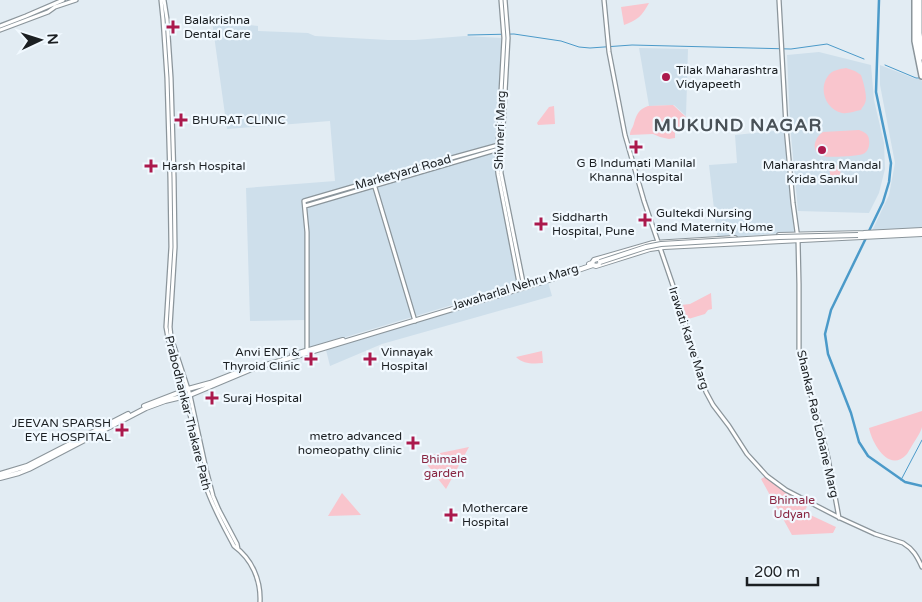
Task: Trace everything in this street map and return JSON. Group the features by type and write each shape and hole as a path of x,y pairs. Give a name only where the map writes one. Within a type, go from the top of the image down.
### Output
{"highway":[{"path":"914,0 915,41 922,75"},
{"path":"920,0 922,57"}],"main road":[{"path":"0,26 63,0"},
{"path":"0,30 76,0"},
{"name":"Prabodhankar Thakare Path","path":"161,0 171,115"},
{"name":"Prabodhankar Thakare Path","path":"164,0 167,19 171,115 171,247 166,327 188,396 213,496 238,544 238,549 248,561 257,578 260,602"},
{"name":"Shivneri Marg","path":"503,0 506,38 500,147 497,165 498,179 522,287"},
{"name":"Irawati Karve Marg","path":"604,0 609,50 625,135 706,392 713,405 747,454 767,476 791,492 840,518 861,528 903,543 916,554 922,566"},
{"name":"Shankar Rao Lohane Marg","path":"779,0 786,127 798,239 799,349 828,458 840,518"},
{"path":"914,0 920,0"},
{"name":"Marketyard Road","path":"374,183 305,206 304,200 374,183 500,147"},
{"path":"374,183 414,319"},
{"path":"305,206 308,352"},
{"path":"593,264 661,244 922,232"},
{"name":"Jawaharlal Nehru Marg","path":"593,264 594,260 659,242 797,234 861,235"},
{"name":"Jawaharlal Nehru Marg","path":"174,397 188,396 252,366 308,352 593,264 596,266 650,249 861,235"},
{"name":"Jawaharlal Nehru Marg","path":"174,397 186,390 239,373"},
{"path":"0,476 22,470 148,404 174,397"}],"shaded area":[{"path":"212,21 258,26 258,31 308,33 315,36 388,40 465,36 502,38 495,156 498,184 518,285 306,349 305,320 250,321 246,188 335,181 330,121 227,129"},
{"name":"Tilak Maharashtra Vidyapeeth","path":"639,48 688,49 686,116 674,105 649,106"},
{"path":"819,52 871,65 874,100 884,143 885,169 879,193 869,213 798,211 790,124 787,55"},
{"path":"880,65 916,79 921,79 922,82 922,229 872,231 889,195 895,163 880,85"},
{"path":"784,130 794,232 721,238 717,235 709,165 737,163 735,135"},
{"path":"548,282 552,296 382,344 330,366 326,350"}],"green space":[{"path":"649,3 639,17 624,25 621,7"},
{"path":"846,68 861,75 866,97 861,110 842,113 836,111 828,103 825,98 824,87 825,81 832,72"},
{"path":"673,105 686,117 685,131 675,132 675,138 669,139 653,134 630,135 637,115 642,109 648,106"},
{"path":"554,106 555,124 538,125 537,123 549,107"},
{"path":"859,130 869,138 868,148 863,154 826,157 816,151 817,138 823,132"},
{"path":"829,165 840,165 841,183 831,184"},
{"path":"711,293 712,309 708,310 705,314 685,320 681,305 690,304"},
{"path":"542,351 543,363 528,363 516,357"},
{"path":"922,411 922,427 907,454 900,459 888,459 878,448 869,428"},
{"name":"Bhimale garden","path":"469,447 446,489 421,457"},
{"name":"Bhimale Udyan","path":"766,476 809,503 804,512 836,527 833,533 792,535 761,479"},
{"path":"342,493 361,515 328,516"}],"waterway":[{"path":"868,233 883,202 889,182 891,163 876,92 879,0"},
{"path":"468,35 514,34 561,41 579,47 590,48 632,45 791,49 827,44 864,59"},
{"path":"885,65 916,78 922,78"},
{"path":"866,238 831,310 825,334 828,354 851,413 859,442 868,456 905,482 922,486"},
{"path":"901,480 922,440"}],"place":[{"name":"Balakrishna Dental Care","path":"173,27"},
{"name":"Tilak Maharashtra Vidyapeeth","path":"666,77"},
{"name":"BHURAT CLINIC","path":"181,120"},
{"name":"G B Indumati Manilal Khanna Hospital","path":"636,147"},
{"name":"Maharashtra Mandal Krida Sankul","path":"822,150"},
{"name":"Harsh Hospital","path":"151,166"},
{"name":"Gultekdi Nursing and Maternity Home","path":"645,220"},
{"name":"Siddharth Hospital, Pune","path":"541,224"},
{"name":"Anvi ENT & Thyroid Clinic","path":"311,359"},
{"name":"Vinnayak Hospital","path":"370,359"},
{"name":"Suraj Hospital","path":"212,398"},
{"name":"JEEVAN SPARSH EYE HOSPITAL","path":"122,430"},
{"name":"metro advanced homeopathy clinic","path":"413,443"},
{"name":"Mothercare Hospital","path":"451,515"}],"district":[{"name":"MUKUND NAGAR","path":"738,125"}]}
